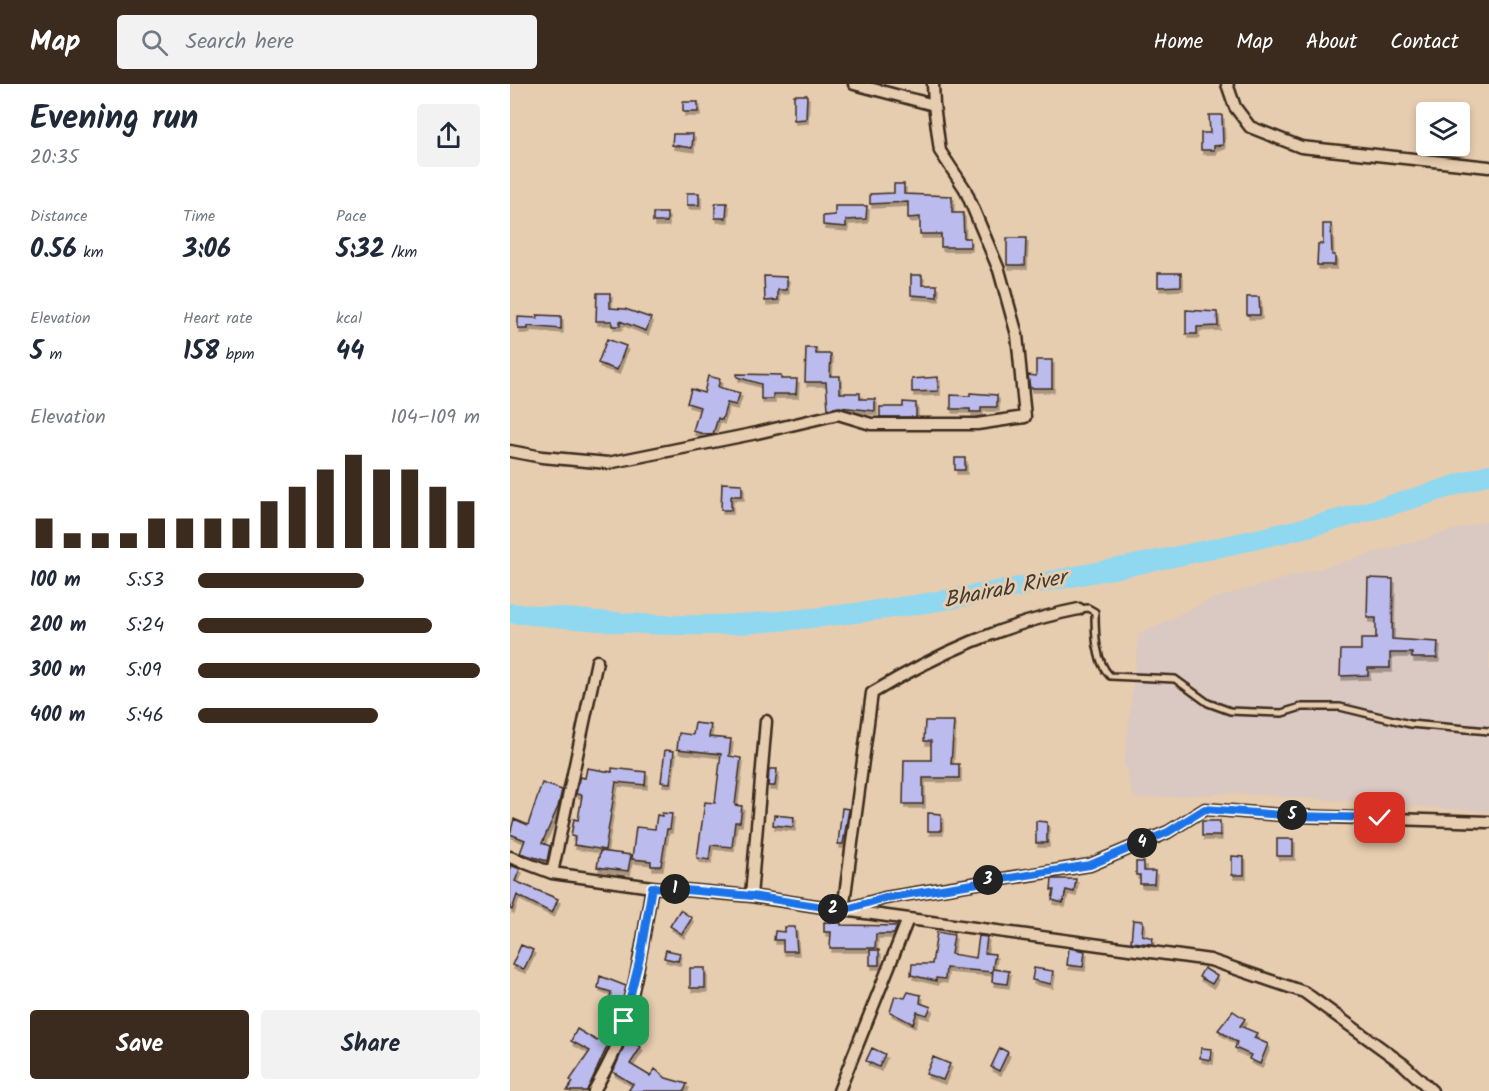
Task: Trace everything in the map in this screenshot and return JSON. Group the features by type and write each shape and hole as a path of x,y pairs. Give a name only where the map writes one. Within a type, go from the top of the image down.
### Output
{"street":[{"path":"854,84 934,105"},
{"path":"510,451 542,457 608,463 746,436 838,414 871,424 976,424 1025,417 1017,335 999,270 965,189 940,151 933,84"},
{"path":"1227,84 1235,107 1250,127 1301,147 1489,167"},
{"path":"843,910 872,693 921,664 972,640 1037,617 1078,609"},
{"path":"552,873 597,661"},
{"path":"752,896 766,721"},
{"path":"843,910 885,898 1090,865 1168,832 1205,809 1296,816 1489,822"},
{"path":"510,857 552,873 652,887 752,896 908,920 1210,960 1304,992 1403,1064 1432,1091"},
{"path":"594,1091 616,1046 624,1021 640,958 652,887"},
{"path":"839,1091 908,920"}],"lane":[{"path":"1078,609 1089,608 1095,612 1095,633 1103,669 1110,676 1175,679 1208,703 1230,711 1282,713 1300,707 1340,707 1410,724 1489,731"}],"shaded area":[{"path":"1489,520 1489,812 1233,793 1134,799 1124,762 1139,634 1209,600"}],"building":[{"path":"794,95 807,95 806,119 794,120"},
{"path":"683,102 698,102 698,112 683,112"},
{"path":"1209,115 1222,115 1223,145 1214,146 1214,150 1201,150 1201,133 1210,133"},
{"path":"673,134 693,134 692,148 672,145"},
{"path":"894,184 904,184 904,194 952,196 952,213 963,213 964,238 970,238 970,247 941,247 941,234 920,234 920,217 908,218 908,202 870,204 870,194 894,193"},
{"path":"687,193 699,193 699,205 687,205"},
{"path":"715,203 727,203 726,218 715,218"},
{"path":"835,206 867,206 866,219 846,220 846,227 823,225 823,216 835,215"},
{"path":"653,213 667,213 667,222 653,222"},
{"path":"1323,224 1331,224 1332,255 1335,255 1335,265 1317,265 1318,244 1323,244"},
{"path":"1007,238 1026,238 1025,265 1007,265"},
{"path":"1158,273 1181,273 1181,286 1158,287"},
{"path":"911,275 922,275 922,285 937,285 937,297 911,295"},
{"path":"764,276 787,277 787,290 778,290 778,300 765,301"},
{"path":"597,293 610,293 610,308 625,309 651,318 646,331 620,321 620,326 612,326 612,321 596,321"},
{"path":"1247,297 1259,297 1260,315 1247,315"},
{"path":"1186,310 1217,312 1218,326 1197,327 1197,334 1186,334"},
{"path":"537,315 561,316 561,329 528,326 528,329 518,329 518,317 537,318"},
{"path":"607,339 626,346 617,370 598,363"},
{"path":"806,348 816,348 816,354 831,354 830,376 840,376 840,393 860,393 860,399 875,399 875,411 840,407 828,409 826,382 805,382"},
{"path":"1036,360 1052,360 1052,388 1030,388 1028,375 1036,376"},
{"path":"737,374 781,375 781,379 797,379 796,394 773,394 773,399 761,399 761,384 737,377"},
{"path":"708,376 720,379 718,387 740,393 736,405 727,403 722,420 718,418 713,434 708,435 693,431 700,407 687,403 691,389 704,393"},
{"path":"938,377 938,391 912,392 912,379"},
{"path":"970,393 997,395 997,407 981,407 981,412 970,412 970,409 951,409 951,395 970,396"},
{"path":"903,402 916,403 916,417 880,417 880,407 903,407"},
{"path":"955,458 965,458 965,470 955,470"},
{"path":"722,483 742,484 742,496 731,496 731,510 721,510"},
{"path":"1368,578 1393,579 1392,639 1438,642 1437,658 1412,658 1412,653 1390,653 1390,668 1368,668 1368,675 1340,676 1341,650 1361,650 1361,639 1376,639 1376,618 1367,618"},
{"path":"925,721 954,721 951,764 959,764 959,778 923,778 923,804 903,804 904,760 931,760 931,741 924,741"},
{"path":"695,723 711,725 709,737 731,739 729,756 741,758 735,805 742,806 740,822 735,822 732,847 711,845 709,860 697,858 705,802 715,803 721,754 677,749 679,733 693,735"},
{"path":"665,750 674,751 670,783 661,782"},
{"path":"587,768 612,772 612,768 646,772 645,785 616,782 605,850 574,845 575,837 571,836 574,819 578,820 582,795 576,794 580,777 585,778"},
{"path":"769,769 777,769 775,786 768,786"},
{"path":"542,783 562,790 558,807 542,843 550,846 547,861 520,853 525,840 510,834 514,819 528,825"},
{"path":"842,808 849,809 843,844 838,844"},
{"path":"662,813 672,814 661,866 651,866 651,861 632,859 636,827 655,829 657,815 662,816"},
{"path":"928,813 941,814 941,831 928,831"},
{"path":"774,815 794,817 793,827 773,825"},
{"path":"1036,821 1047,822 1047,843 1036,843"},
{"path":"1202,821 1220,821 1220,836 1202,836"},
{"path":"1277,839 1293,839 1293,856 1277,856"},
{"path":"600,851 631,855 628,871 597,867"},
{"path":"1232,856 1244,857 1244,875 1232,875"},
{"path":"1136,862 1144,862 1144,871 1155,871 1154,884 1140,884 1140,875 1136,875"},
{"path":"510,865 520,869 515,881 558,899 552,913 517,895 512,910 510,909"},
{"path":"1052,879 1076,879 1074,892 1066,890 1063,903 1052,900 1054,890 1051,890"},
{"path":"680,910 692,918 682,934 670,926"},
{"path":"1133,920 1143,921 1142,935 1153,938 1152,944 1131,942"},
{"path":"824,922 841,923 841,925 897,926 894,934 876,934 875,948 830,948 831,932 824,932"},
{"path":"785,927 795,927 797,951 783,951 783,940 774,940 775,931 785,932"},
{"path":"937,932 954,935 951,954 976,958 979,936 987,937 985,953 995,954 992,972 946,968 945,979 936,978 936,981 911,975 912,964 932,964"},
{"path":"521,945 533,950 524,969 512,965"},
{"path":"1069,948 1085,951 1083,967 1067,965"},
{"path":"666,950 680,953 678,961 664,958"},
{"path":"870,950 879,950 879,965 870,965"},
{"path":"690,968 705,968 705,988 690,988"},
{"path":"1034,968 1053,971 1051,984 1032,980"},
{"path":"1204,968 1217,976 1212,984 1199,977"},
{"path":"993,969 1009,971 1007,984 992,982"},
{"path":"600,976 626,986 618,1018 608,1015 611,992 598,988"},
{"path":"908,992 921,995 920,1003 931,1007 927,1015 917,1012 913,1024 890,1012 895,996 905,998"},
{"path":"1233,1011 1245,1019 1240,1026 1257,1033 1254,1038 1268,1044 1260,1064 1249,1059 1251,1055 1235,1048 1237,1042 1218,1030"},
{"path":"577,1029 597,1041 599,1038 605,1042 614,1031 587,1091 567,1091 573,1082 570,1080 590,1051 571,1041"},
{"path":"627,1039 641,1047 630,1064 650,1076 655,1069 666,1078 687,1084 684,1091 628,1091 633,1084 613,1072"},
{"path":"872,1048 885,1054 879,1067 866,1061"},
{"path":"1000,1048 1008,1052 999,1071 991,1067"},
{"path":"1201,1048 1212,1049 1211,1060 1200,1058"},
{"path":"933,1057 950,1064 943,1080 926,1074"}],"waterway":[{"name":"Bhairab River","path":"510,613 638,624 715,625 807,618 899,607 1036,584 1236,544 1389,506 1489,474"}],"route":[{"path":"624,1021 640,958 652,887 752,896 843,910 885,898 1090,865 1168,832 1205,809 1296,816 1380,818"}]}
